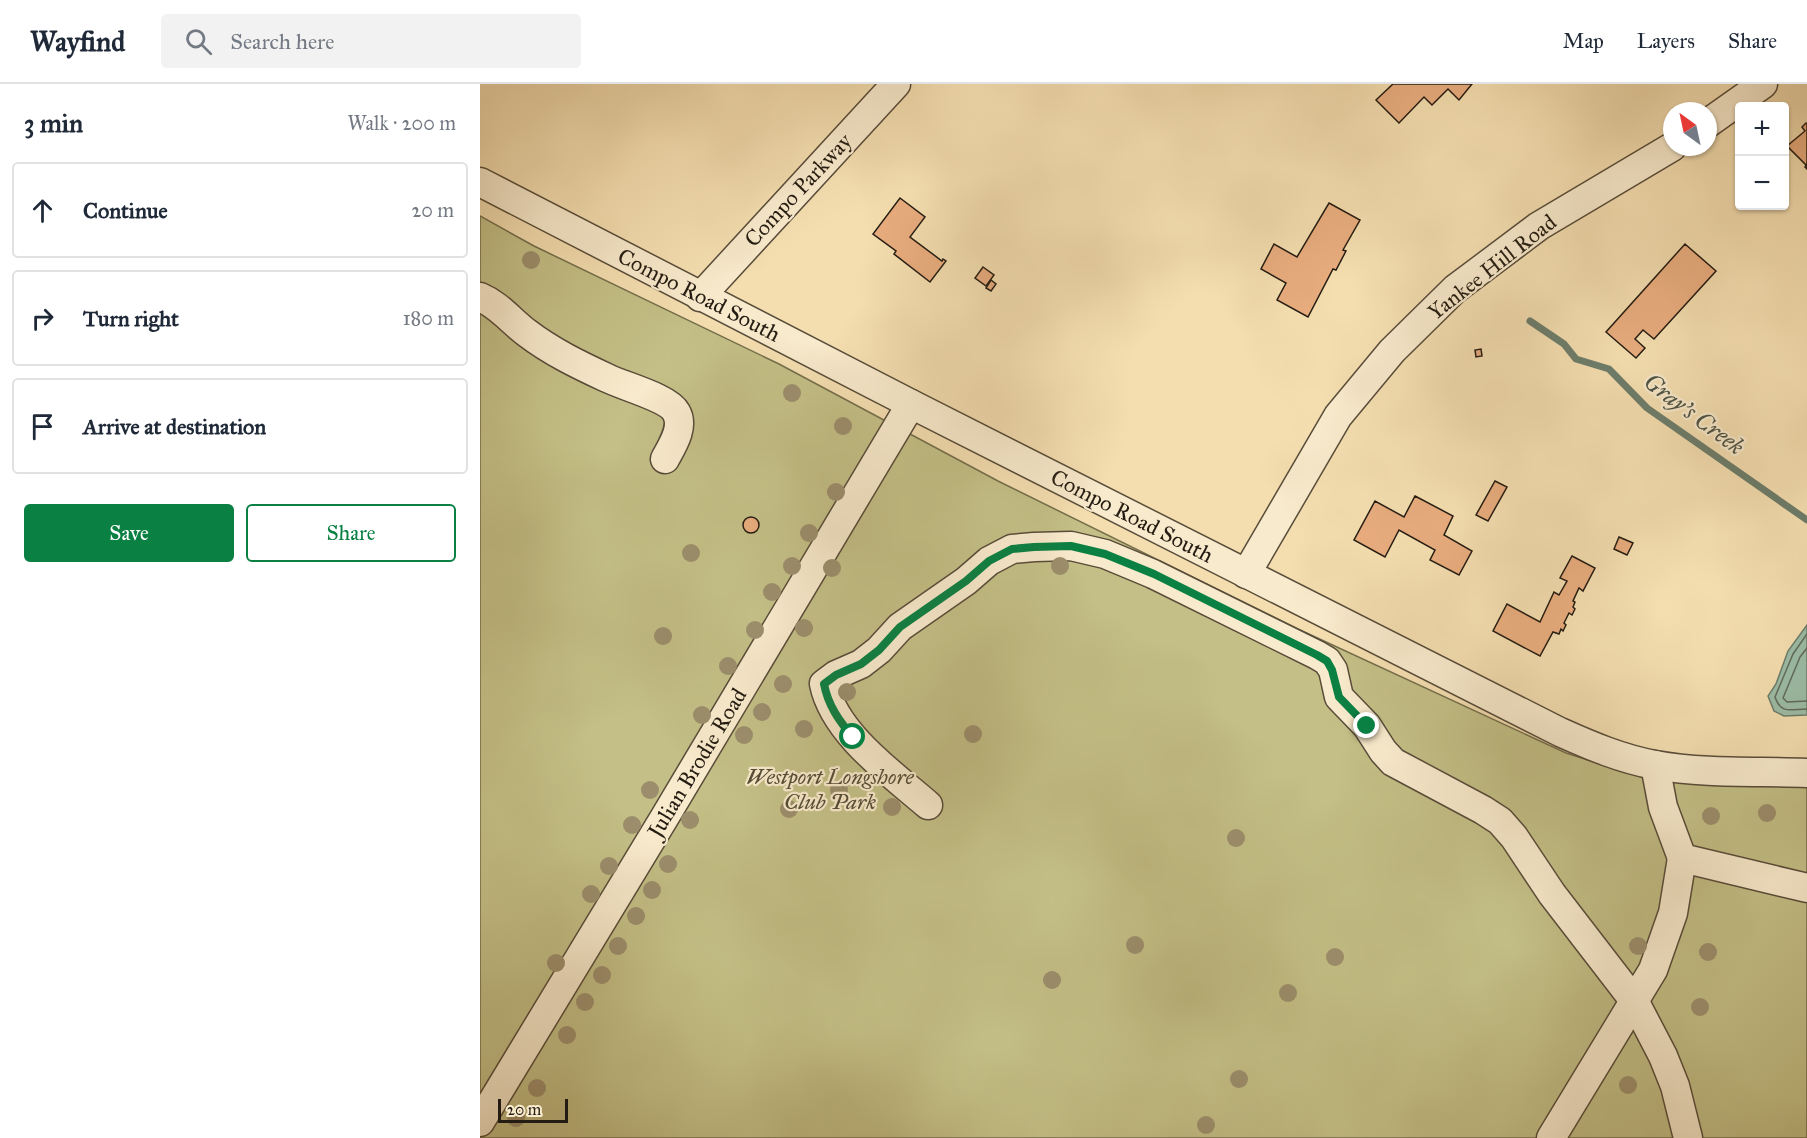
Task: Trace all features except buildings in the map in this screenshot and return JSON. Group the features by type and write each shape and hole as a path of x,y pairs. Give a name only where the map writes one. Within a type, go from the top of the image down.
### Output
{"street":[{"name":"Compo Parkway","path":"700,297 896,84"},
{"path":"1717,117 1763,84"},
{"name":"Yankee Hill Road","path":"1246,574 1338,416 1392,351 1455,290 1539,226 1663,152"},
{"name":"Compo Road South","path":"480,182 700,297 1560,732 1610,752 1655,765 1695,770 1807,772"},
{"path":"480,297 500,309 525,332 553,352 624,386 666,402 676,410 680,422 676,438 665,459"},
{"name":"Julian Brodie Road","path":"480,1122 911,404"},
{"path":"927,806 837,719 826,696 824,684 836,675 861,664 879,650 900,627 966,581 989,561 1012,549 1071,546 1105,554 1171,583 1327,661 1332,670 1339,697 1367,726 1393,762 1500,821 1633,1001 1663,1056 1675,1086 1688,1138"},
{"path":"1551,1138 1653,970 1673,913 1682,858 1663,807 1655,765"},
{"path":"1682,858 1807,888"}],"green space":[{"name":"Westport Longshore Club Park","path":"480,216 534,246 779,364 998,481 1298,629 1566,753 1641,777 1807,787 1807,1138 480,1138"}],"water":[{"path":"1807,625 1807,715 1784,716 1774,711 1768,696 1776,684 1788,651"}],"waterway":[{"name":"Gray's Creek","path":"1530,321 1564,344 1576,359 1609,369 1647,408 1807,520"}],"route":[{"path":"853,737 837,719 826,696 824,684 836,675 861,664 879,650 900,627 966,581 989,561 1012,549 1071,546 1105,554 1154,574 1327,661 1332,670 1339,697 1367,726"}]}
